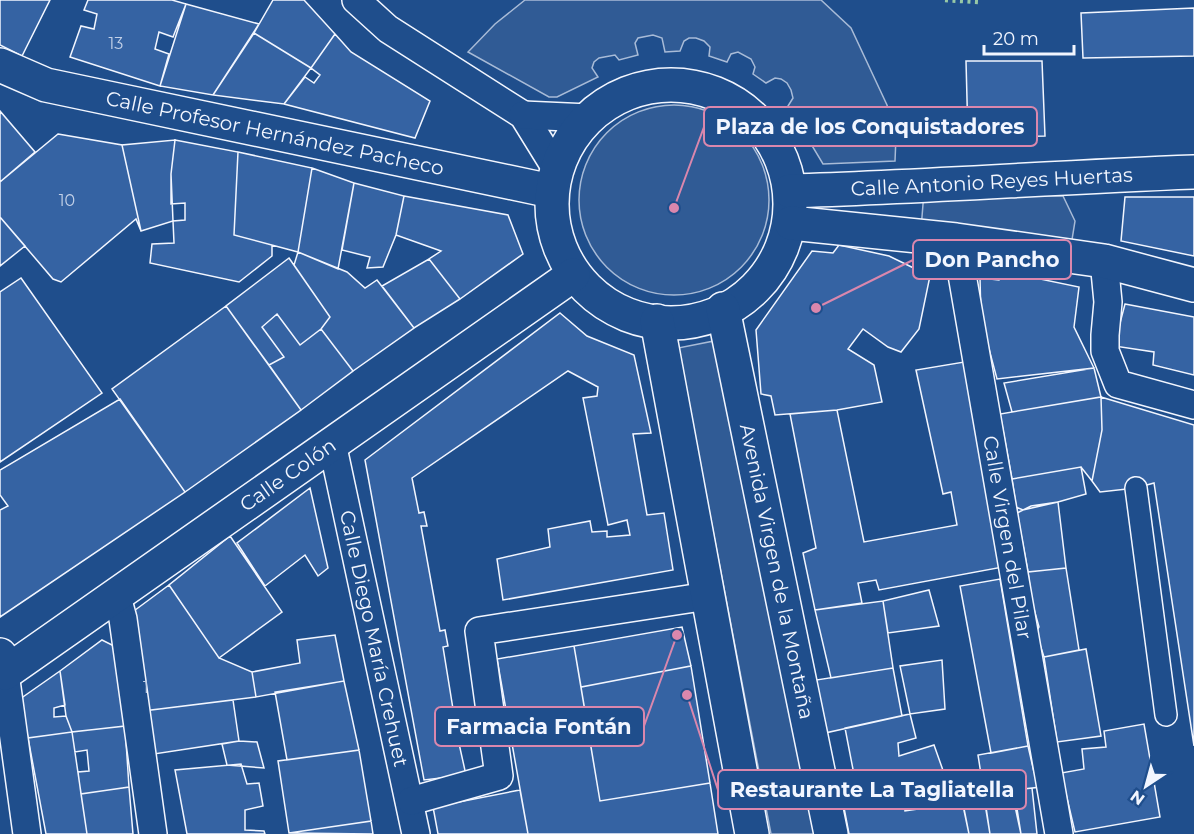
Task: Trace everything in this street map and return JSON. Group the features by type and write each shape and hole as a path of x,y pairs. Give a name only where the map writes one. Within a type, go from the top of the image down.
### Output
{"main road":[{"name":"Calle Profesor Hernández Pacheco","path":"0,65 46,86 554,180"},
{"path":"665,84 693,86 722,94 769,132 783,161 790,190 791,223 778,259 764,279 723,309 676,322 631,317 607,308 589,292 573,275 563,254 550,205 554,180 567,145 589,118 605,104 633,93 665,84"},
{"name":"Calle Antonio Reyes Huertas","path":"790,190 907,187 1096,175 1194,172"},
{"path":"791,223 956,240 1104,261 1194,285"},
{"name":"Calle Colón","path":"2,664 116,593 573,275"},
{"name":"Avenida Virgen de la Montaña","path":"723,309 831,834"},
{"path":"657,321 752,834"}],"street":[{"path":"356,0 388,29 523,115 589,118"},
{"path":"523,115 554,180"},
{"name":"Calle Virgen del Pilar","path":"956,240 1059,834"},
{"path":"1104,261 1108,302 1105,351 1118,384 1194,405"},
{"name":"Calle Diego María Crehuet","path":"332,443 411,801 416,834"},
{"path":"1136,488 1166,715"},
{"path":"116,593 128,649 153,834"},
{"path":"411,801 498,776 479,631 708,596"},
{"path":"2,664 27,834"}],"shaded area":[{"path":"525,0 821,0 851,28 887,105 896,137 895,161 823,164 811,144 820,138 821,123 810,113 803,113 796,117 788,106 793,98 787,83 775,78 766,83 753,74 755,67 751,59 738,52 731,54 727,62 709,56 710,47 704,41 696,38 684,41 680,51 665,52 662,38 653,35 638,38 635,43 638,55 619,60 615,55 599,58 594,62 592,68 598,77 557,97 549,97 468,52 495,24"},
{"path":"665,105 683,105 719,116 741,133 753,147 762,164 769,200 762,236 753,253 741,267 719,284 702,291 683,295 665,295 629,284 607,267 595,253 583,228 579,209 579,191 590,155 607,133 621,121 646,109"},
{"path":"924,192 1063,196 1075,221 1070,252 921,229"},
{"path":"714,341 822,834 771,834 678,348"}],"building":[{"path":"0,0 50,0 22,56 0,45"},
{"path":"88,0 172,0 186,4 173,37 159,32 155,49 169,54 160,86 70,57 81,26 94,29 97,14 84,10"},
{"path":"273,0 304,0 335,34 311,68 254,33"},
{"path":"186,4 259,24 213,95 160,86"},
{"path":"1194,8 1194,56 1083,58 1081,13"},
{"path":"254,33 311,68 284,104 213,95"},
{"path":"335,34 351,52 430,101 415,138 284,104 305,77 314,83 320,75 311,68"},
{"path":"966,61 1042,61 1045,136 968,137"},
{"path":"0,111 35,152 0,182"},
{"path":"58,134 122,145 141,231 136,219 61,282 53,279 0,217 0,182"},
{"path":"175,140 238,152 234,235 272,245 272,256 239,282 150,263 152,244 174,243 173,221 185,220 185,203 171,204 171,174"},
{"path":"175,140 171,174 173,221 141,231 122,145"},
{"path":"238,152 312,168 298,252 234,235"},
{"path":"312,168 354,183 338,269 298,252"},
{"path":"354,183 404,196 396,235 383,267 367,268 370,257 342,250"},
{"path":"404,196 508,215 523,254 460,299 429,259 441,251 396,235"},
{"path":"1125,197 1194,197 1194,256 1121,241"},
{"path":"0,217 25,246 0,266"},
{"path":"839,245 889,256 930,276 919,329 901,352 888,347 863,329 848,349 874,365 882,402 837,410 775,415 771,396 761,394 756,330 812,251 833,253"},
{"path":"298,252 347,272 365,288 377,280 414,328 353,371 321,329 330,317 294,265"},
{"path":"289,258 330,317 321,329 300,345 277,314 262,327 284,357 269,365 226,306"},
{"path":"429,259 460,299 414,328 382,286"},
{"path":"1006,272 1079,287 1074,327 1094,368 997,379 981,319 980,278 999,280"},
{"path":"21,278 102,393 0,462 0,292"},
{"path":"1125,304 1194,317 1194,375 1153,365 1154,352 1114,346"},
{"path":"226,306 301,410 185,492 112,389"},
{"path":"560,313 587,336 634,355 651,433 633,434 647,515 664,513 673,570 503,600 497,559 550,547 548,529 590,521 592,532 607,531 607,537 630,535 627,520 608,525 583,398 597,396 598,387 568,371 412,478 419,513 424,512 427,526 421,526 440,631 445,630 448,646 443,647 454,715 460,715 462,729 456,730 466,775 424,780 365,460"},
{"path":"277,314 300,345 321,329 353,371 301,410 269,365 284,357 262,327"},
{"path":"964,362 1003,567 879,590 876,580 858,583 862,603 815,610 803,553 816,548 790,414 837,410 864,542 957,525 951,492 943,494 916,370"},
{"path":"1094,368 1101,397 1012,412 1004,383"},
{"path":"1101,397 1102,430 1092,481 1081,467 1012,479 1000,414"},
{"path":"1101,397 1194,425 1194,746 1154,483 1136,488 1100,492 1092,481 1102,430"},
{"path":"120,399 185,492 0,617 0,510 8,506 0,495 0,470"},
{"path":"1081,467 1086,494 1058,502 1031,506 1017,513 1012,479"},
{"path":"310,488 328,568 318,576 305,555 265,586 237,543"},
{"path":"1058,502 1066,568 1028,572 1016,507 1023,510"},
{"path":"230,536 282,612 219,658 169,585"},
{"path":"1066,568 1079,650 1044,657 1036,632 1039,627 1032,602 1028,572"},
{"path":"1000,579 1028,746 991,753 960,586"},
{"path":"169,585 219,658 252,672 256,697 135,712 123,619"},
{"path":"929,590 939,626 888,633 883,601"},
{"path":"883,601 893,668 831,678 815,610"},
{"path":"682,627 691,666 581,687 574,646"},
{"path":"335,635 344,681 256,697 252,672 300,663 297,640"},
{"path":"102,640 116,647 125,726 72,732 66,716 60,671"},
{"path":"574,646 600,801 710,783 718,834 528,834 497,659"},
{"path":"1086,649 1101,736 1057,742 1044,657"},
{"path":"942,660 945,709 910,714 900,666"},
{"path":"691,666 710,783 600,801 581,687"},
{"path":"893,668 902,716 825,733 816,680"},
{"path":"60,671 65,705 54,708 54,717 66,716 72,732 28,738 20,699"},
{"path":"344,681 359,750 287,760 275,692"},
{"path":"233,700 239,741 141,756 135,712"},
{"path":"910,714 916,738 898,743 899,756 934,745 945,776 926,781 857,790 845,728"},
{"path":"1144,724 1160,817 1075,832 1061,773 1084,769 1082,749 1106,747 1104,731"},
{"path":"125,726 129,787 81,794 78,772 89,771 87,750 75,752 72,732"},
{"path":"72,732 87,834 46,834 28,738"},
{"path":"239,741 257,742 264,768 227,765 222,744"},
{"path":"1028,746 1034,772 1041,787 1014,790 1010,783 983,787 978,755"},
{"path":"359,750 371,821 289,833 278,761"},
{"path":"241,764 247,784 259,783 263,806 245,810 245,830 264,831 265,834 187,834 175,770"},
{"path":"957,773 969,834 849,834 841,792 902,784 905,811 933,807 926,781"},
{"path":"1010,783 1021,834 990,834 983,787"},
{"path":"129,787 133,834 87,834 81,794"},
{"path":"1032,788 1037,834 1021,834 1014,790"},
{"path":"520,790 528,834 438,834 433,807"},
{"path":"984,798 990,834 969,834 962,801"},
{"path":"371,821 373,834 289,833"}],"hedge":[{"path":"945,0 978,2"}],"place":[{"name":"Plaza de los Conquistadores","path":"674,208"},
{"name":"Don Pancho","path":"816,308"},
{"name":"Farmacia Fontán","path":"677,635"},
{"name":"Restaurante La Tagliatella","path":"687,695"}]}
